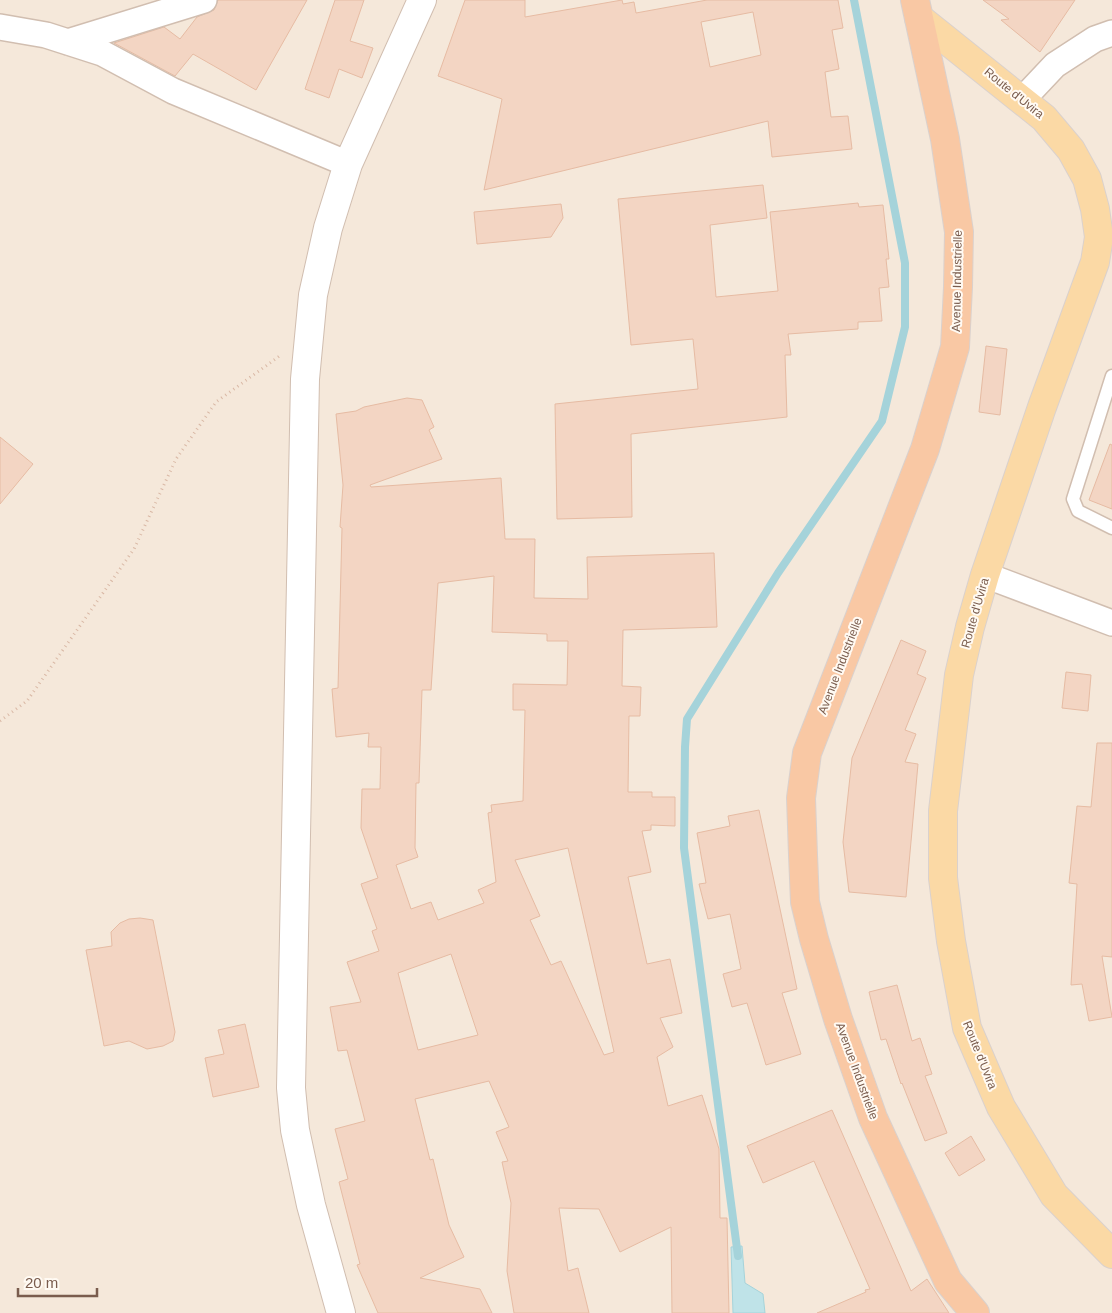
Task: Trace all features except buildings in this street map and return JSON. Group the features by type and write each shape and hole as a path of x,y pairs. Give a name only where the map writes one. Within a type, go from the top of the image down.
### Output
{"highway":[{"name":"Avenue Industrielle","path":"917,9 945,139 959,232 955,347 925,449 807,753 801,798 802,855 805,902 814,939 838,1019 873,1118 948,1281 976,1313"}],"main road":[{"name":"Route d'Uvira","path":"917,9 1044,118 1071,150 1087,179 1095,209 1099,237 1095,262 1042,407 985,576 970,627 959,675 943,811 944,878 952,941 967,1028 1001,1107 1054,1195 1112,1254"}],"street":[{"path":"68,42 204,0"},
{"path":"341,1313 309,1196 295,1130 291,1088 305,398 313,295 324,247 348,164 422,0"},
{"path":"0,27 46,35 102,53 174,91 348,164"},
{"path":"1022,100 1056,65 1095,39 1112,33"},
{"path":"985,576 1112,623"}],"lane":[{"path":"1112,376 1074,499 1078,511 1112,528"}],"path":[{"path":"0,721 27,701 134,549 176,459 216,402 309,334"}],"shaded area":[{"path":"0,0 1112,0 1112,1313 0,1313"}],"water":[{"path":"742,1246 745,1283 763,1294 765,1313 733,1313 731,1247"}],"waterway":[{"path":"738,1256 684,848 687,719 778,573 882,421 905,327 905,263 854,0"}]}
